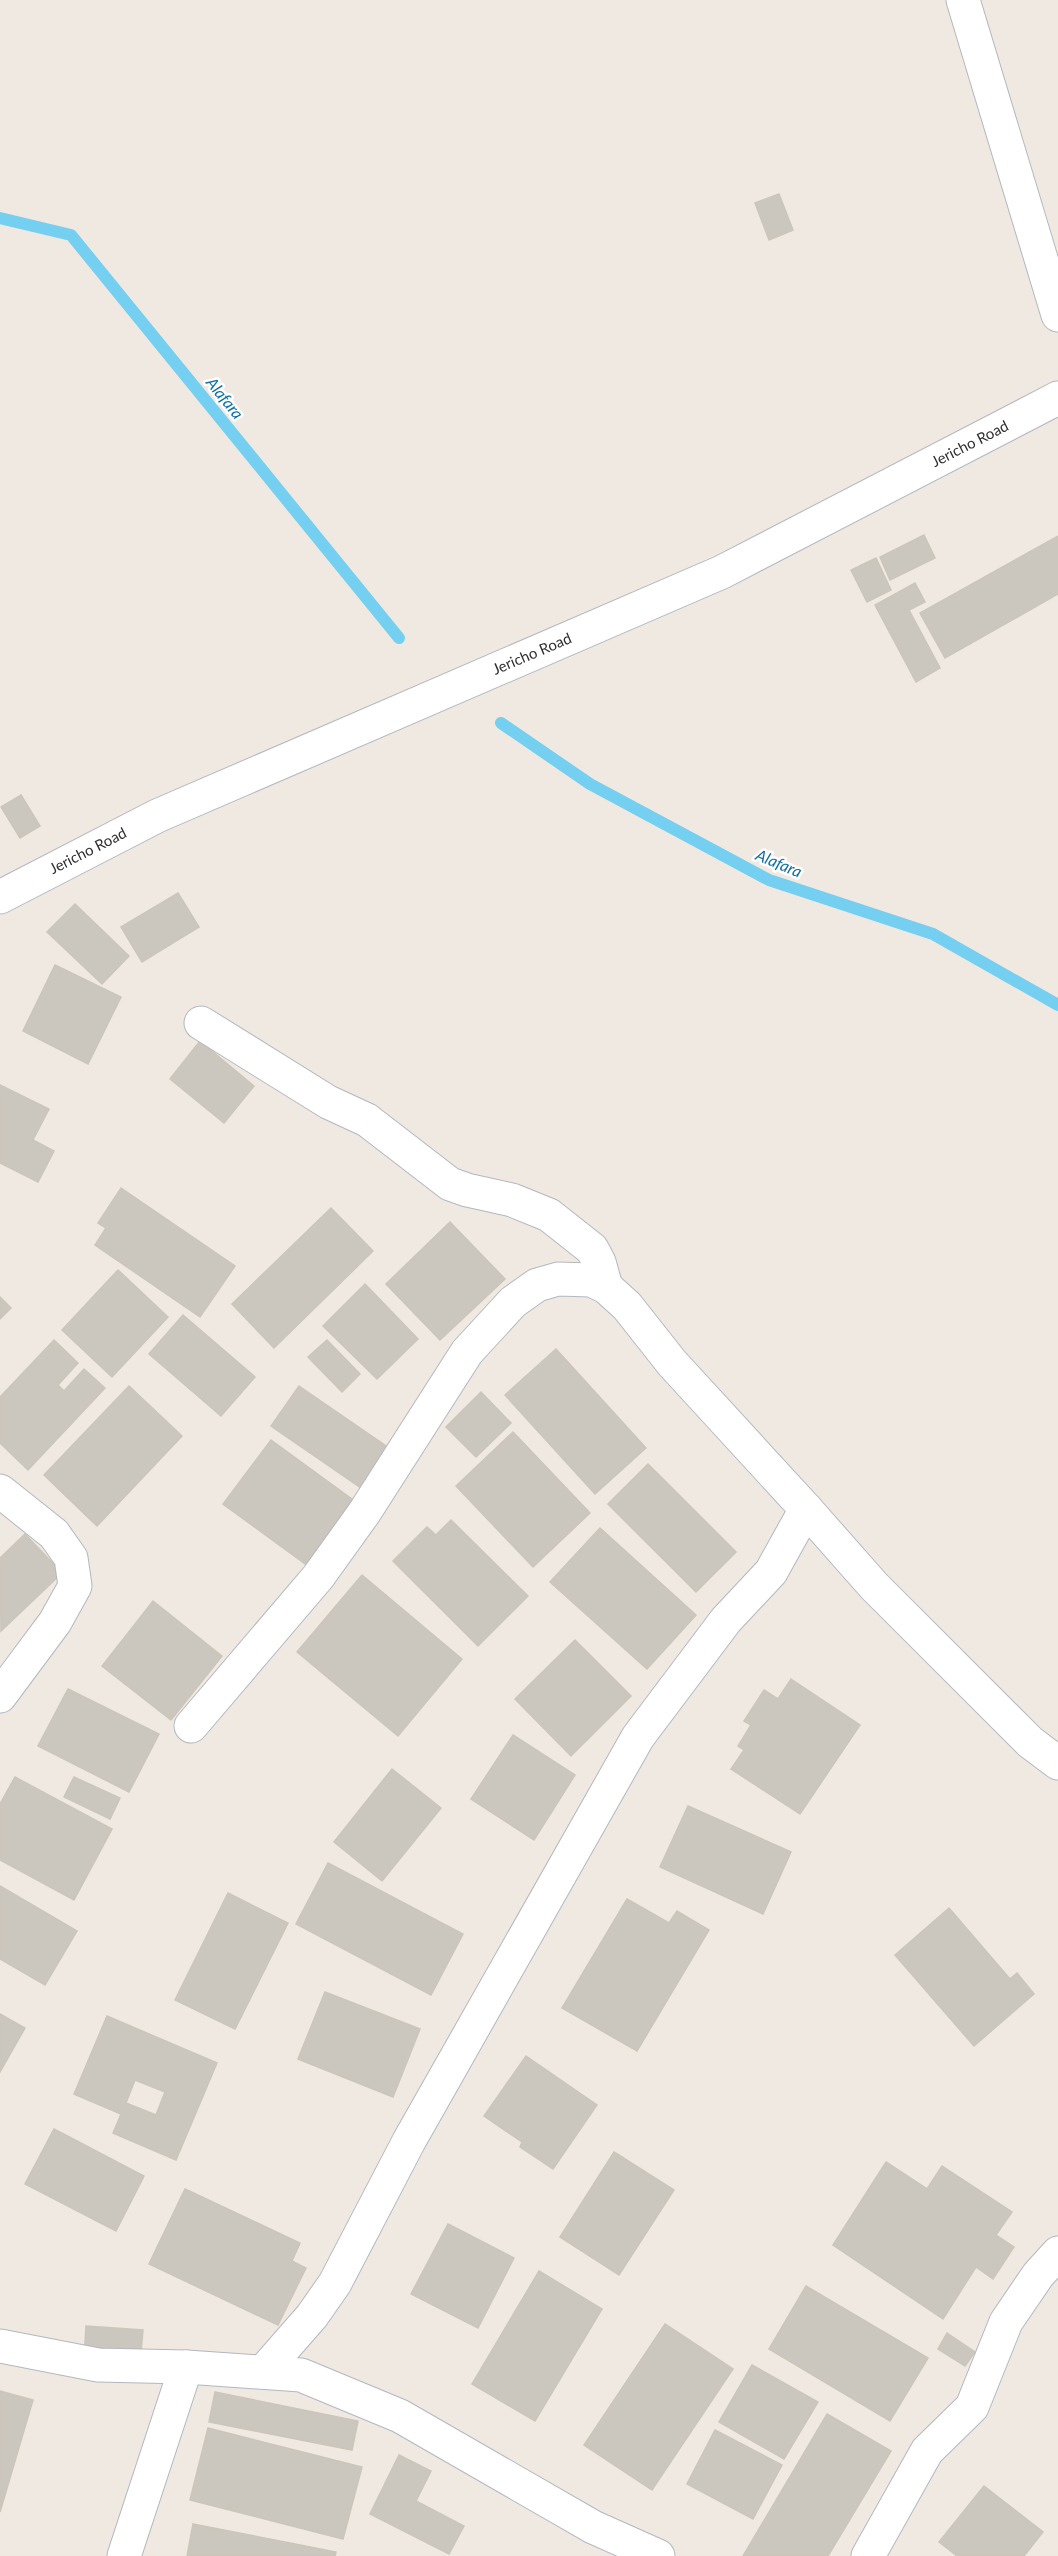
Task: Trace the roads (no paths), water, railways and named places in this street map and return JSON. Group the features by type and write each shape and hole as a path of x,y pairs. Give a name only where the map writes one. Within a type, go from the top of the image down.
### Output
{"street":[{"path":"963,0 1058,315"},
{"name":"Jericho Road","path":"0,897 157,816 722,572 1058,398"},
{"path":"201,1023 328,1102 367,1120 450,1184 512,1200 549,1215 592,1248 599,1262 606,1287"},
{"path":"191,1726 318,1577 364,1513 468,1352 513,1302 537,1285 558,1279 591,1280 606,1287 627,1306 672,1364 874,1586 1030,1742 1058,1763"},
{"path":"0,1491 54,1534 71,1558 75,1586 55,1622 0,1696"},
{"path":"263,2372 312,2316 335,2283 409,2141 638,1737 726,1620 771,1572 806,1509"},
{"path":"868,2556 927,2451 972,2407 1006,2322 1038,2275 1058,2253"},
{"path":"0,2346 98,2365 186,2367 301,2375 400,2416 593,2527 658,2556"},
{"path":"124,2556 186,2367"}],"waterway":[{"name":"Alafara","path":"0,218 71,235 399,638"},
{"name":"Alafara","path":"501,723 590,784 769,880 933,934 1058,1005"}]}
